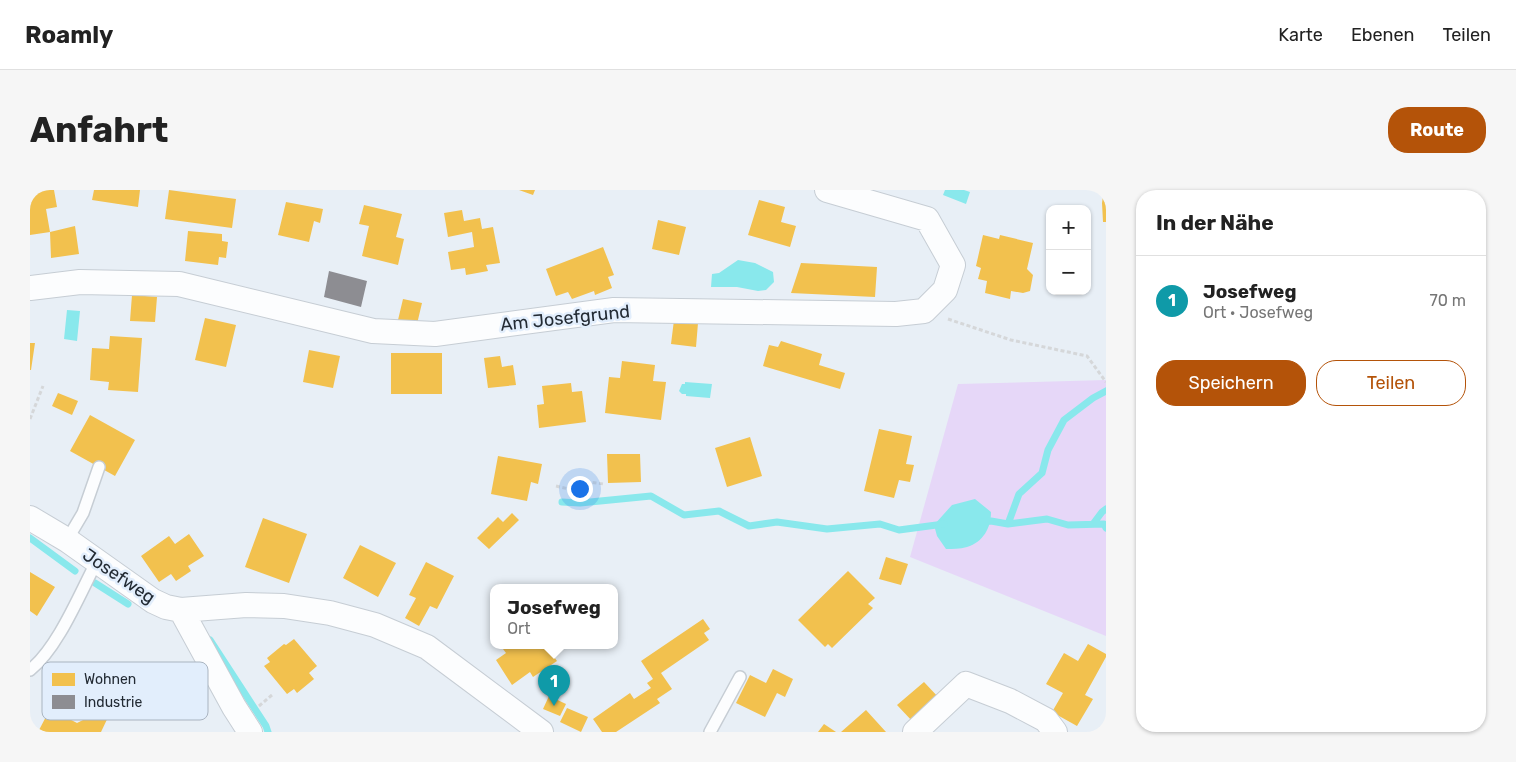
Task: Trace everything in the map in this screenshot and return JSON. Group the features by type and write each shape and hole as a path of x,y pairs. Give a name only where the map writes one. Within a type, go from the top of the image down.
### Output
{"street":[{"path":"827,190 927,219 953,265 945,290 924,311"},
{"name":"Am Josefgrund","path":"30,288 80,282 179,284 373,331 435,334 614,310 896,314 924,311"},
{"name":"Josefweg","path":"30,518 67,540 153,601 166,607 182,610 246,605 284,606 330,612 375,625 427,647 541,732"},
{"path":"182,610 234,707 250,732"},
{"path":"915,732 966,684 1010,701 1046,720 1055,732"}],"lane":[{"path":"67,540 84,513 99,467"},
{"path":"30,670 36,665 59,634 97,561"},
{"path":"710,732 740,677"}],"path":[{"path":"924,311 1011,340 1087,356 1106,382"},
{"path":"30,419 43,386"},
{"path":"556,486 573,490 588,482 604,484"},
{"path":"260,704 272,695"}],"shaded area":[{"path":"1106,380 1106,636 910,557 958,384"}],"water":[{"path":"945,190 964,190 970,192 966,204 943,195"},
{"path":"738,260 755,263 773,272 774,282 766,290 758,291 737,287 711,287 712,274 719,273"},
{"path":"67,310 80,311 77,341 64,339"},
{"path":"685,382 712,384 710,398 682,394 679,391"},
{"path":"975,499 991,512 988,529 982,538 973,545 959,549 946,549 937,536 934,525 952,505"}],"building: Wohnen":[{"path":"30,190 54,190 57,207 46,209 50,232 30,235"},
{"path":"94,190 140,190 138,207 92,200"},
{"path":"169,190 236,199 232,228 165,219"},
{"path":"519,190 535,190 533,195"},
{"path":"1106,191 1106,222 1103,222 1102,203"},
{"path":"759,200 785,207 781,222 796,226 790,247 748,235"},
{"path":"286,202 323,209 320,223 314,221 309,242 278,235"},
{"path":"364,205 402,214 396,237 404,239 398,265 362,256 369,226 359,224"},
{"path":"462,210 464,221 480,218 482,229 493,227 500,263 486,265 488,271 466,275 465,268 451,270 448,252 474,247 472,232 448,237 444,213"},
{"path":"658,220 686,227 679,255 652,249"},
{"path":"75,226 79,254 51,258 50,232"},
{"path":"188,231 222,234 222,241 228,242 226,258 219,257 218,265 185,261"},
{"path":"983,235 999,239 1000,235 1033,243 1027,269 1033,275 1030,291 1023,293 1011,291 1010,299 985,293 987,281 978,279 981,268 976,266"},
{"path":"603,247 614,275 608,277 612,288 595,295 594,291 572,299 568,292 556,296 546,269"},
{"path":"801,263 877,267 875,297 791,293"},
{"path":"132,295 157,297 155,322 130,321"},
{"path":"403,299 422,303 417,324 398,320"},
{"path":"205,318 236,325 226,367 195,360"},
{"path":"674,320 698,323 696,347 671,344"},
{"path":"110,336 142,338 138,392 108,390 109,382 90,380 92,348 109,349"},
{"path":"781,341 822,354 819,365 845,373 840,389 763,366 769,345 778,347"},
{"path":"30,343 35,343 31,370 30,370"},
{"path":"309,350 340,356 333,388 303,382"},
{"path":"391,353 442,353 442,394 391,394"},
{"path":"500,356 502,367 513,365 516,385 488,388 484,358"},
{"path":"622,361 655,365 653,381 666,382 661,420 605,413 609,377 620,378"},
{"path":"571,383 572,392 582,391 586,422 539,428 537,405 544,404 542,386"},
{"path":"58,393 78,401 72,415 52,406"},
{"path":"90,415 135,440 115,476 70,451"},
{"path":"879,429 912,436 906,464 914,465 910,482 899,480 894,498 864,491"},
{"path":"750,437 762,476 727,487 715,448"},
{"path":"607,454 640,454 641,482 608,483"},
{"path":"498,456 542,464 538,484 531,482 527,501 491,494"},
{"path":"512,513 519,520 489,549 477,538 498,517 503,522"},
{"path":"263,518 307,534 289,583 245,567"},
{"path":"189,534 204,556 188,566 191,571 176,581 171,574 159,582 141,556 169,536 175,544"},
{"path":"360,545 396,563 378,597 343,578"},
{"path":"886,557 908,564 901,585 879,579"},
{"path":"426,562 454,576 437,609 430,606 419,626 405,618 416,598 409,595"},
{"path":"848,571 875,598 868,604 873,608 832,648 828,644 825,647 798,620"},
{"path":"30,572 55,587 37,616 30,611"},
{"path":"703,619 710,629 704,633 709,640 661,673 672,689 657,699 660,703 616,732 602,732 593,719 630,693 634,699 651,688 647,683 653,679 641,661"},
{"path":"294,639 317,666 309,673 314,679 297,693 294,689 287,694 264,666 270,662 267,658 284,644 286,645"},
{"path":"1088,644 1106,654 1106,657 1085,695 1093,699 1077,726 1052,712 1063,693 1046,684 1064,653 1078,661"},
{"path":"503,649 548,649 557,661 533,677 530,672 512,685 496,660 506,653"},
{"path":"773,669 793,679 785,697 777,693 765,717 736,703 750,675 766,683"},
{"path":"924,682 940,699 913,722 897,705"},
{"path":"549,696 566,704 560,716 543,709"},
{"path":"567,708 588,717 581,732 560,722"},
{"path":"866,710 886,732 841,732"},
{"path":"44,720 71,720 77,723 83,720 107,720 101,732 38,732"},
{"path":"824,724 836,732 818,732"}],"building: Industrie":[{"path":"329,271 367,281 361,307 324,297"}],"waterway":[{"path":"1008,524 1019,494 1042,473 1048,450 1064,420 1093,398 1106,391"},
{"path":"562,502 580,503 651,496 684,515 719,511 749,526 777,522 827,529 880,524 899,530 944,524"},
{"path":"1093,524 1106,509"},
{"path":"982,522 991,521 1008,524 1047,519 1068,525 1104,524 1106,528"},
{"path":"30,538 75,571"},
{"path":"95,583 128,604"},
{"path":"210,640 266,726 268,732"}],"place":[{"name":"Josefweg","path":"554,706"}]}
